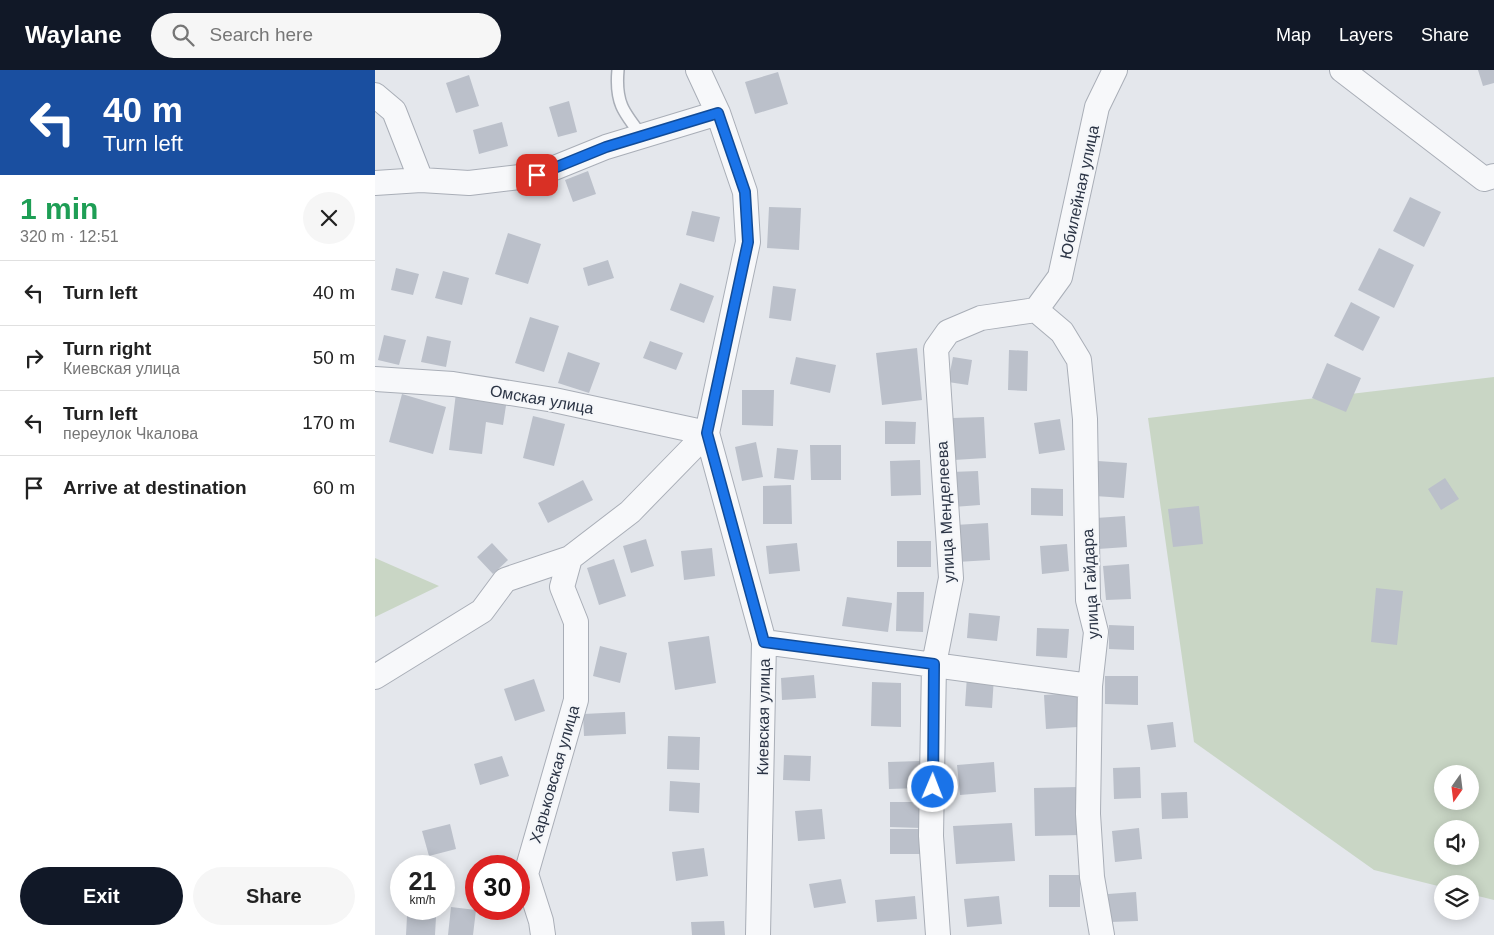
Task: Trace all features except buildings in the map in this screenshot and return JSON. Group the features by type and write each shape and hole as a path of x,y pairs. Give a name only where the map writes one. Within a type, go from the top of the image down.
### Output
{"street":[{"name":"Киевская улица","path":"699,70 718,113 745,192 748,242 707,433 764,642 758,935"},
{"name":"Юбилейная улица","path":"1036,310 1061,277 1097,108 1115,70"},
{"path":"1342,70 1484,179 1494,176"},
{"path":"375,95 394,112 421,180"},
{"path":"375,183 421,180 469,183 537,175 606,147 718,113"},
{"name":"улица Менделеева","path":"939,935 931,836 934,664 951,578 936,349 948,332 981,318 1036,310"},
{"name":"улица Гайдара","path":"1036,310 1062,332 1079,360 1085,419 1089,600 1096,632 1090,686 1088,814 1092,877 1102,935"},
{"name":"Омская улица","path":"375,379 453,384 545,398 707,433"},
{"path":"375,677 482,611 505,580 570,558 630,512 707,433"},
{"name":"Харьковская улица","path":"543,935 541,921 526,874 575,700 575,622 563,588 570,558"},
{"path":"764,642 1090,686"}],"lane":[{"path":"618,70 616,89 622,112 642,136"}],"green space":[{"path":"1494,377 1494,900 1479,896 1479,875 1434,875 1434,885 1374,870 1194,742 1148,418"},
{"path":"375,558 439,586 375,617"}],"route":[{"path":"537,175 606,147 718,113 745,192 748,242 707,433 764,642 934,664 933,787"}]}
